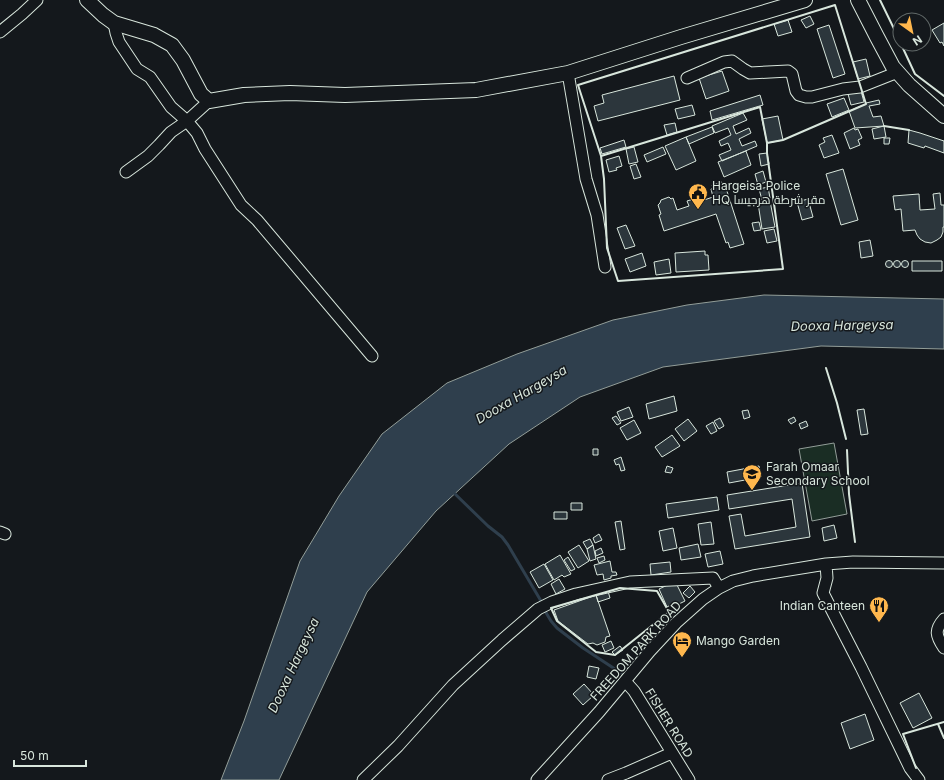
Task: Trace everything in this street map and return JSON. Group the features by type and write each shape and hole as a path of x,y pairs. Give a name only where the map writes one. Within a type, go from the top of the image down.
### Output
{"main road":[{"path":"87,0 114,23 154,35 172,45 183,60 201,94 209,101 244,95 290,93 345,95 476,90 568,73 805,0"},
{"path":"858,0 894,67 914,89 944,116"}],"street":[{"path":"0,32 37,0"},
{"path":"114,23 119,42 137,69 150,77 171,107 197,133 241,205 257,220 372,356"},
{"path":"687,78 724,62 732,61 750,73 788,71 792,74 796,91 799,95 812,97 843,89 860,87 898,72"},
{"path":"568,73 586,179 597,215 605,267"},
{"path":"126,172 148,156 171,132 209,101"},
{"name":"FREEDOM PARK ROAD","path":"537,780 676,624 703,599 719,588 733,581 753,576 826,564 853,562 944,563"},
{"path":"826,564 827,578 823,593 910,768 919,780"},
{"path":"363,780 398,746 453,685 538,609 552,602 576,594 630,582 713,578 719,588"},
{"path":"944,619 938,626 937,638 944,648"},
{"name":"FISHER ROAD","path":"624,681 634,691 690,780"},
{"path":"608,780 666,755 671,751"}],"green space":[{"path":"834,443 847,514 812,521 799,449"}],"water":[{"name":"Dooxa Hargeysa","path":"764,295 944,299 944,349 821,346 663,367 580,397 509,444 436,511 367,592 279,780 221,780 244,721 300,561 339,496 382,434 447,383 517,354 613,320 687,305"}],"building":[{"path":"810,16 814,24 806,28 801,20"},
{"path":"788,20 792,32 778,36 774,24"},
{"path":"944,23 944,46 942,42 940,43 932,30"},
{"path":"829,25 845,74 833,78 817,29"},
{"path":"866,59 870,76 858,79 853,62"},
{"path":"722,71 729,91 706,99 699,78"},
{"path":"674,76 680,100 598,121 594,106 604,103 602,95"},
{"path":"861,91 864,102 851,105 848,94"},
{"path":"760,95 763,105 712,120 710,111"},
{"path":"844,98 849,110 832,117 827,104"},
{"path":"879,100 880,104 869,106 873,117 881,116 884,126 855,128 849,111 866,103"},
{"path":"692,105 695,115 678,119 675,109"},
{"path":"743,113 747,120 733,126 736,134 749,128 751,133 739,139 742,146 755,141 757,146 722,161 719,155 731,150 728,143 721,146 719,141 731,135 728,128 715,133 712,126"},
{"path":"778,116 783,140 767,143 762,119"},
{"path":"675,123 677,132 667,135 664,125"},
{"path":"884,126 886,137 874,139 872,129"},
{"path":"712,127 714,133 689,144 686,137"},
{"path":"854,128 855,130 858,129 862,138 858,140 860,145 850,149 844,133"},
{"path":"909,130 944,141 944,153 925,146 924,148 908,143"},
{"path":"832,135 839,153 824,158 819,145 825,142 823,138"},
{"path":"686,137 696,161 676,170 665,146"},
{"path":"884,138 890,138 889,144 884,144"},
{"path":"624,140 626,147 602,154 600,148"},
{"path":"634,147 638,162 629,164 626,149"},
{"path":"663,147 666,154 647,162 644,155"},
{"path":"746,151 751,165 724,177 718,162"},
{"path":"767,153 769,164 761,166 759,154"},
{"path":"619,156 622,166 616,168 617,170 609,172 606,160"},
{"path":"636,164 641,177 634,179 630,166"},
{"path":"843,169 858,220 841,225 826,174"},
{"path":"763,171 766,182 758,185 755,174"},
{"path":"722,182 723,186 725,185 744,244 730,248 728,242 726,243 716,214 664,231 659,215 661,214 658,205 661,200 669,197 671,199 673,198 677,210 689,206 687,201 700,197 701,201 713,197 711,189 713,188 712,185"},
{"path":"768,187 770,198 762,200 759,189"},
{"path":"940,193 941,205 944,205 944,227 941,237 931,243 920,239 915,230 903,231 901,209 895,210 893,196 919,194 920,210 935,209 933,194"},
{"path":"808,199 813,217 802,220 797,202"},
{"path":"770,201 775,227 762,229 758,203"},
{"path":"759,222 761,230 754,231 752,223"},
{"path":"626,225 635,246 625,249 617,228"},
{"path":"774,229 777,241 767,243 764,231"},
{"path":"870,240 873,256 861,258 859,242"},
{"path":"705,251 705,255 708,255 709,270 676,272 675,253"},
{"path":"642,253 646,266 630,272 625,259"},
{"path":"669,259 671,273 656,275 654,262"},
{"path":"889,260 892,261 892,267 889,268 886,267 885,264 886,261"},
{"path":"897,260 900,261 900,267 897,268 894,267 893,264 894,261"},
{"path":"905,260 908,261 908,267 905,268 902,267 901,264 902,261"},
{"path":"912,261 942,261 942,271 912,271"},
{"path":"674,396 677,411 649,419 646,404"},
{"path":"629,407 633,417 621,421 617,412"},
{"path":"864,409 868,434 861,435 857,410"},
{"path":"748,410 750,417 744,419 742,411"},
{"path":"616,416 621,423 617,425 612,418"},
{"path":"794,417 796,421 791,424 788,420"},
{"path":"720,418 724,426 719,429 714,421"},
{"path":"688,419 697,431 684,441 675,429"},
{"path":"634,420 641,433 627,440 620,428"},
{"path":"806,421 808,426 801,429 799,424"},
{"path":"713,422 717,431 711,434 706,426"},
{"path":"672,435 680,446 662,457 655,447"},
{"path":"593,449 598,449 598,455 593,455"},
{"path":"621,457 625,470 621,471 619,464 616,465 614,460"},
{"path":"667,466 673,468 671,473 665,472"},
{"path":"759,466 761,477 729,483 727,472"},
{"path":"802,483 810,537 735,549 729,516 741,514 745,536 796,527 792,499 729,509 727,495"},
{"path":"717,497 719,510 668,518 666,504"},
{"path":"571,503 582,503 582,510 571,510"},
{"path":"554,512 567,512 567,519 554,519"},
{"path":"621,521 625,549 620,550 615,522"},
{"path":"711,522 714,544 701,545 698,524"},
{"path":"834,525 837,538 824,541 822,528"},
{"path":"673,528 677,548 663,551 659,531"},
{"path":"599,534 602,540 595,543 593,538"},
{"path":"590,539 593,545 587,549 583,542"},
{"path":"698,544 701,557 681,560 679,548"},
{"path":"579,545 589,561 578,568 568,552"},
{"path":"593,545 596,559 590,561 587,549"},
{"path":"601,548 603,553 596,556 595,551"},
{"path":"720,551 723,564 708,567 705,554"},
{"path":"560,555 571,574 564,577 562,575 554,580 545,564"},
{"path":"604,556 605,560 599,563 597,558"},
{"path":"568,557 575,569 571,571 564,560"},
{"path":"610,561 612,572 616,572 617,575 611,576 611,578 604,580 603,574 597,575 594,565"},
{"path":"670,562 671,572 651,575 650,564"},
{"path":"544,564 553,580 539,588 530,572"},
{"path":"559,579 565,589 556,594 551,584"},
{"path":"674,582 685,601 677,605 676,602 667,607 659,589"},
{"path":"690,586 695,592 689,598 683,593"},
{"path":"608,591 610,598 598,602 596,595"},
{"path":"596,595 610,636 606,637 605,642 597,645 593,643 588,644 558,621 554,610"},
{"path":"611,641 614,648 605,652 602,645"},
{"path":"620,646 623,650 615,655 612,652"},
{"path":"589,666 599,668 596,679 587,677"},
{"path":"584,684 594,695 583,705 573,694"},
{"path":"919,693 932,718 913,728 900,703"},
{"path":"865,714 874,740 850,749 841,723"}],"waterway":[{"path":"452,491 488,526 502,537 541,601 551,621 557,628 583,648 621,673"}],"wall":[{"path":"880,0 892,25"},
{"path":"835,5 866,104 783,140 767,143 760,107 601,156 578,85 835,5"},
{"path":"905,52 915,74 944,96"},
{"path":"760,107 767,143 767,153 783,269 618,281 607,248 604,179 601,156 760,107"},
{"path":"884,126 909,130"},
{"path":"826,368 846,439"},
{"path":"847,450 849,494 855,542"},
{"path":"620,588 657,591 669,612 615,655 596,652 557,621 551,608 620,588"},
{"path":"916,768 903,734 944,722"},
{"path":"938,724 944,738"}],"place":[{"name":"Hargeisa Police HQ مقر شرطة هرجيسا","path":"698,210"},
{"name":"Farah Omaar Secondary School","path":"752,491"},
{"name":"Indian Canteen","path":"879,623"},
{"name":"Mango Garden","path":"682,658"}]}
